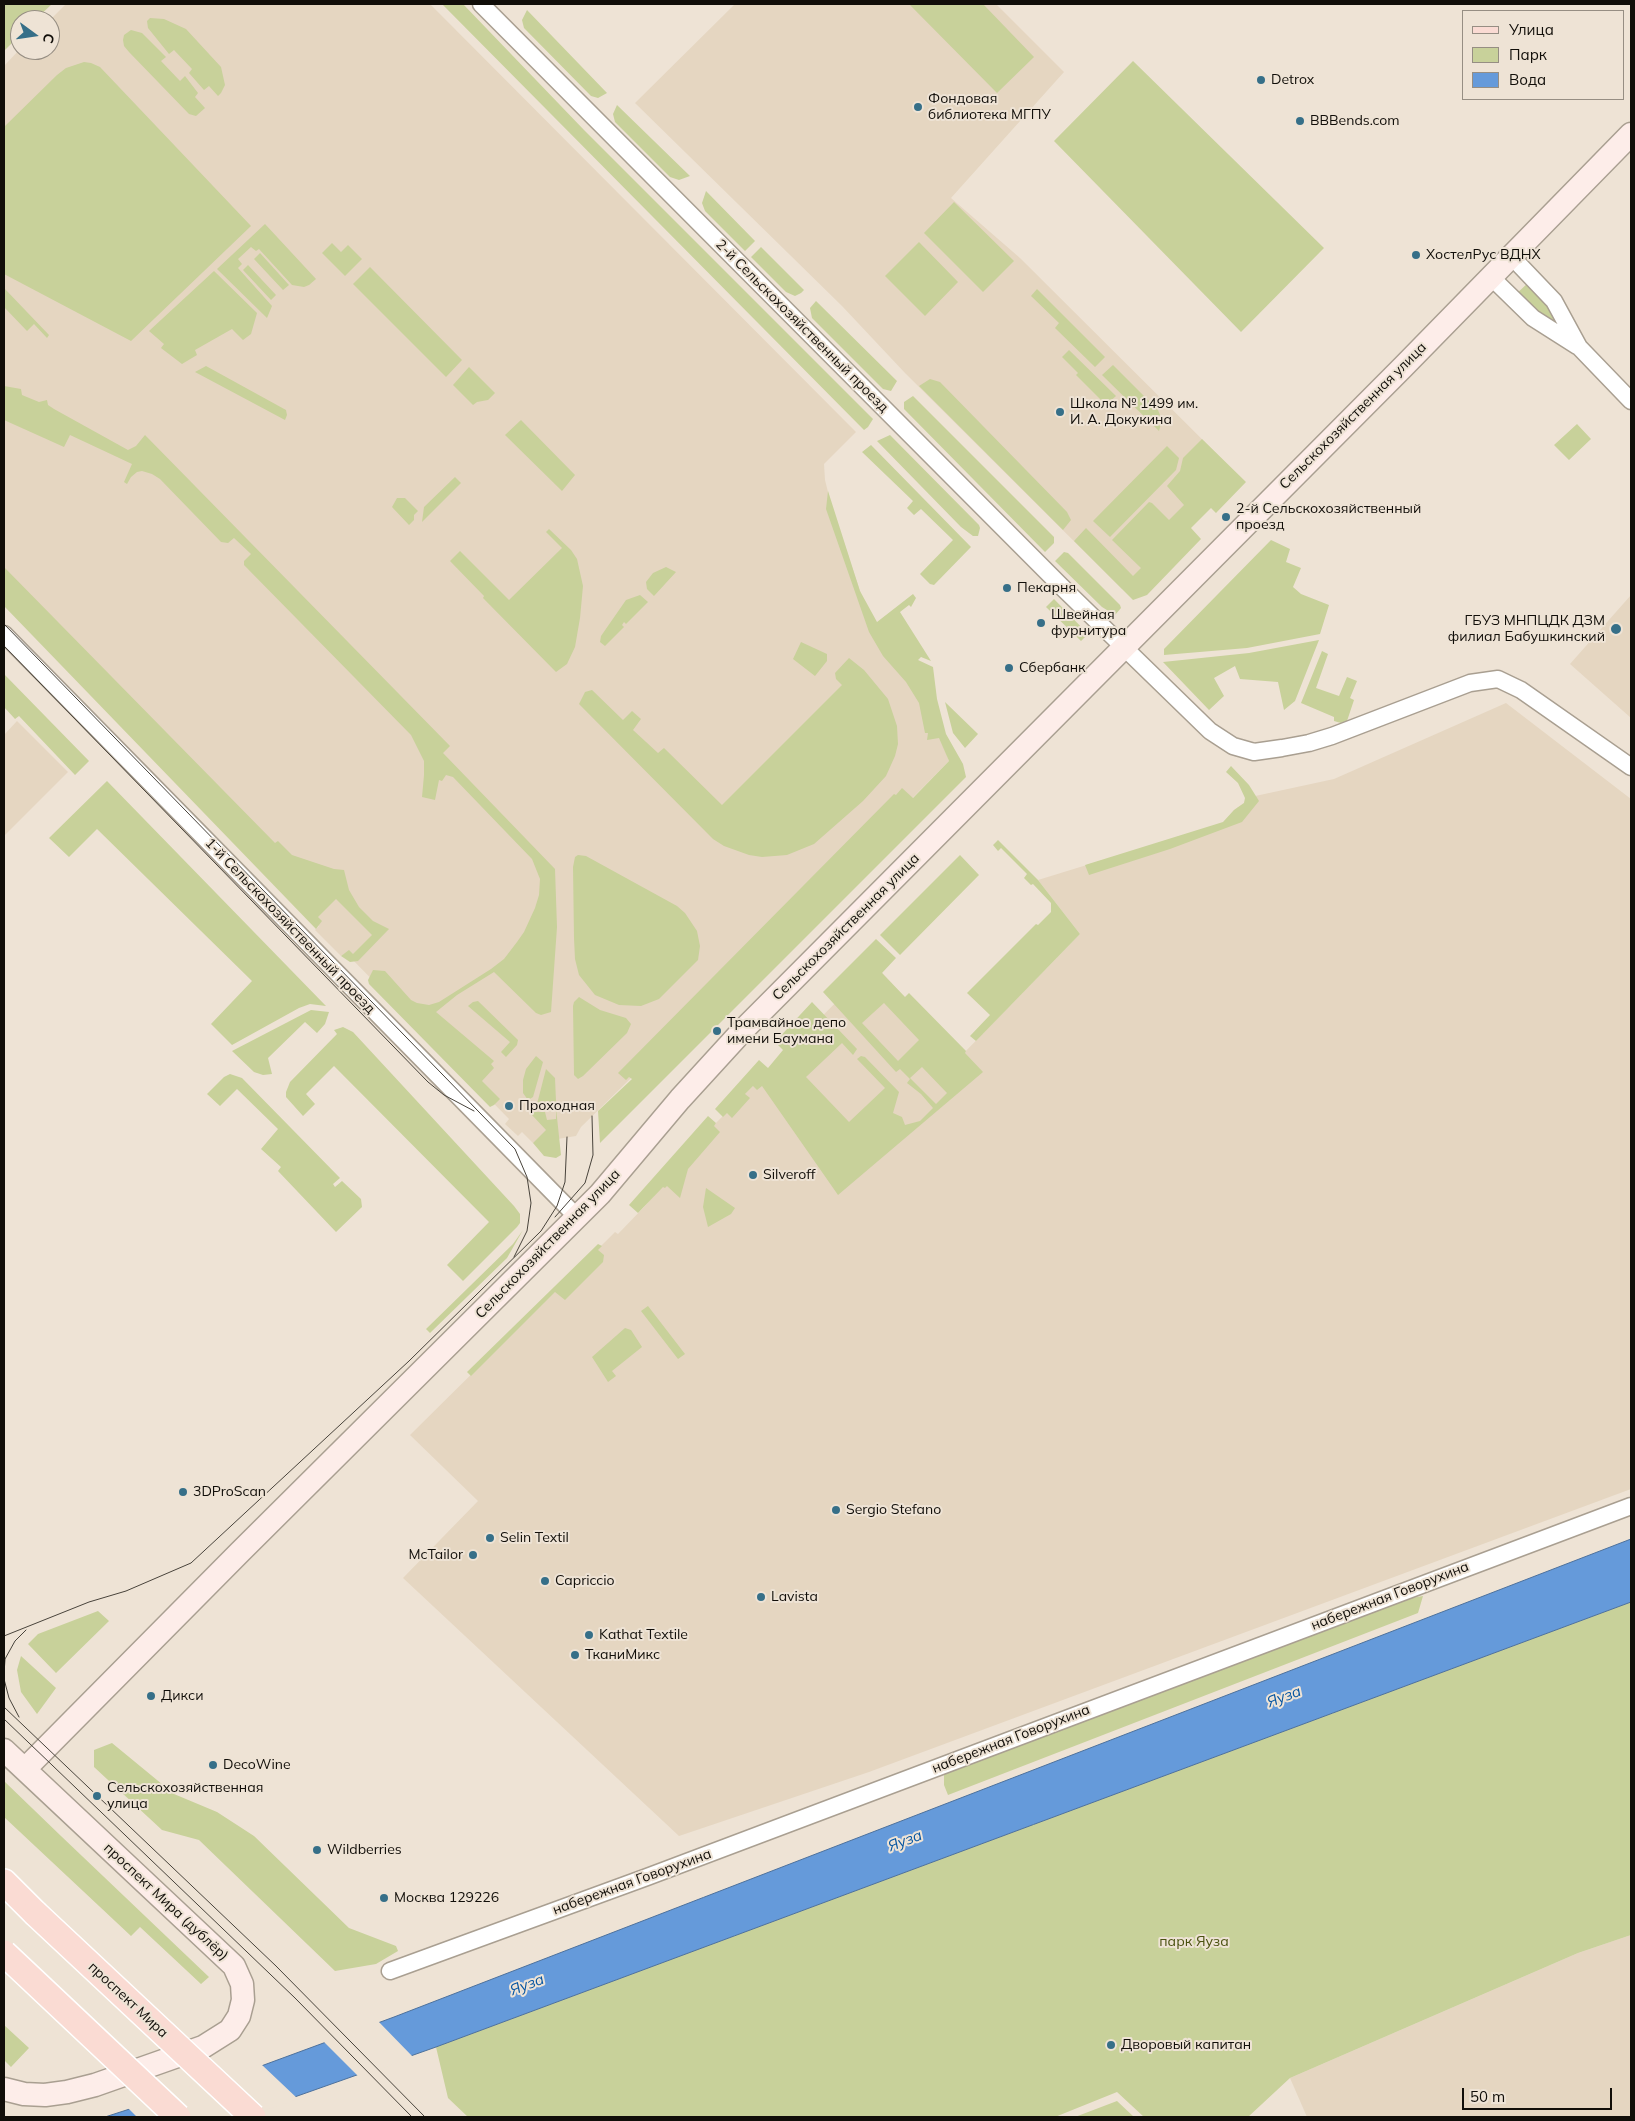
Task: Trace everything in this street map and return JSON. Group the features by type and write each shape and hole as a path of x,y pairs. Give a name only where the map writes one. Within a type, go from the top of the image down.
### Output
{"main road":[{"name":"Сельскохозяйственная улица","path":"25,1769 600,1194 680,1099 744,1029 1631,134"},
{"name":"проспект Мира (дублёр)","path":"4,1750 234,1966 242,1984 244,2000 239,2016 230,2030 203,2047 95,2085 68,2092 45,2095 24,2094 4,2089"},
{"name":"проспект Мира","path":"4,1882 252,2117"},
{"path":"4,1953 178,2117"}],"street":[{"name":"2-й Сельскохозяйственный проезд","path":"481,4 1210,731 1233,746 1254,752 1309,743 1470,683 1498,679 1521,690 1631,767"},
{"path":"1512,256 1554,301 1579,347"},
{"path":"1491,277 1533,318 1579,347 1631,401"},
{"name":"1-й Сельскохозяйственный проезд","path":"4,634 577,1217"},
{"name":"набережная Говорухина","path":"390,1972 1631,1506"}],"shaded area":[{"path":"66,4 430,4 856,432 824,464 825,480 831,504 873,630 919,681 949,761 770,942 581,1127 576,1136 533,1143 522,1132 518,1136 505,1124 509,1119 346,953 341,956 315,930 319,926 4,599 4,66 10,60 60,60 60,10"},
{"path":"735,4 996,4 1064,72 951,198 1020,258 1237,474 1122,589 905,373 842,306 635,103"},
{"name":"ГБУЗ МНПЦДК ДЗМ филиал Бабушкинский","path":"1631,595 1631,718 1570,664"},
{"path":"1506,703 1631,799 1631,1489 869,1772 679,1836 403,1578 478,1501 410,1435 615,1232 618,1234 645,1206 706,1133 874,964 960,1057 1080,934 1038,880 1223,823 1234,810 1244,803 1246,798 1334,779"},
{"path":"17,721 68,772 4,836 4,735"},
{"path":"1631,1935 1631,2117 1307,2117 1290,2078 1578,1953"}],"green space":[{"path":"4,4 52,4 46,10 10,10 10,45 4,51"},
{"path":"442,4 463,4 584,130 873,419 868,427 864,430"},
{"path":"909,4 983,4 1034,57 997,93"},
{"path":"527,10 607,93 598,98 591,96 524,28 522,20"},
{"path":"150,18 164,19 186,29 221,67 225,85 218,96 209,86 204,90 189,73 192,69 174,50 169,54 148,28 147,21"},
{"path":"131,30 142,33 166,57 161,61 180,81 185,76 198,93 195,97 205,108 196,116 189,114 124,46 124,35"},
{"path":"1133,61 1324,248 1241,332 1054,141"},
{"path":"84,62 100,67 251,226 131,341 4,274 4,127 57,75 66,68"},
{"path":"617,105 690,176 679,180 670,177 615,122 613,114"},
{"path":"706,191 755,241 745,251 705,211 702,203"},
{"path":"954,202 1014,261 983,292 924,233"},
{"path":"265,224 316,279 304,287 292,285 259,249 256,251 251,247 238,259 242,264 238,268 272,306 267,318 217,269"},
{"path":"919,242 958,282 925,316 885,276"},
{"path":"332,243 341,252 348,245 362,259 345,276 322,253"},
{"path":"761,247 804,290 801,293 795,296 786,292 751,257"},
{"path":"260,253 289,285 283,290 254,259"},
{"path":"248,265 276,295 271,300 243,270"},
{"path":"370,267 462,360 446,377 353,284"},
{"path":"214,271 257,313 251,334 243,340 232,329 195,350 197,355 182,364 161,348 164,344 149,331"},
{"path":"1529,282 1551,303 1564,332 1514,296"},
{"path":"4,288 49,335 47,338 34,324 27,331 4,307"},
{"path":"1037,289 1105,357 1095,367 1055,328 1059,323 1031,296"},
{"path":"816,301 897,381 891,391 883,389 812,318 810,308"},
{"path":"1069,350 1116,396 1106,405 1076,375 1078,373 1062,357"},
{"path":"1113,365 1158,410 1162,420 1159,431 1102,375"},
{"path":"206,366 286,410 285,420 195,372"},
{"path":"469,367 495,393 488,400 477,402 473,405 453,385"},
{"path":"930,379 940,382 1067,512 1071,520 1063,530 919,386"},
{"path":"4,386 21,389 22,395 39,402 47,400 48,405 54,409 128,450 136,446 145,435 450,746 443,753 555,869 557,927 551,1012 541,1015 536,1013 494,972 457,995 436,1012 494,1061 491,1064 494,1068 482,1081 500,1099 494,1105 490,1107 369,984 368,980 373,970 385,971 411,1000 429,1005 439,1002 491,969 504,959 517,942 524,932 535,908 539,895 540,879 532,859 453,777 446,775 442,781 439,780 435,800 422,797 424,761 411,735 244,565 244,561 251,554 234,538 228,543 221,542 160,479 152,474 142,471 137,472 127,484 124,482 132,464 70,435 64,447 4,420"},
{"path":"913,396 1054,537 1054,543 1045,552 904,409 904,402"},
{"path":"521,420 575,475 562,491 505,435"},
{"path":"1577,424 1591,439 1569,460 1554,445"},
{"path":"890,435 979,525 978,536 973,536 961,527 877,441"},
{"path":"1202,439 1246,482 1216,513 1211,508 1191,528 1201,539 1147,595 1133,600 1074,541 1086,528 1133,576 1141,568 1112,540 1149,502 1169,520 1184,505 1167,486 1180,471 1183,458"},
{"path":"871,445 971,547 934,585 930,584 920,574 953,540 921,509 914,515 907,508 913,501 862,452"},
{"path":"1167,446 1179,458 1176,470 1110,537 1093,521"},
{"path":"455,477 461,483 422,522 424,507"},
{"path":"828,491 860,591 877,622 913,594 916,598 911,607 909,605 900,612 931,661 921,657 918,660 933,667 937,699 946,734 963,764 966,777 600,1143 598,1111 632,1079 629,1077 626,1080 618,1073 894,794 896,795 902,788 913,798 949,761 939,738 927,740 928,733 925,733 919,703 906,682 883,656 869,632 826,509"},
{"path":"397,498 405,498 418,511 414,515 414,520 409,525 392,507"},
{"path":"549,529 571,550 577,559 583,586 575,647 567,664 556,672 483,598 484,596 450,561 460,551 509,600 562,548 546,532"},
{"path":"1271,540 1290,549 1286,562 1301,568 1293,587 1301,594 1329,605 1320,634 1247,648 1164,655 1164,649"},
{"path":"1064,552 1068,553 1120,605 1121,608 1115,615 1102,607 1055,561"},
{"path":"4,567 275,843 278,841 292,855 334,869 344,870 349,890 359,907 373,921 389,929 358,961 350,962 341,956 349,950 353,954 372,935 336,899 318,917 322,921 316,929 4,606"},
{"path":"666,567 676,572 654,596 647,589 646,582 653,573"},
{"path":"640,595 648,602 626,624 624,622 622,625 624,627 605,646 600,642 601,636 626,600"},
{"path":"1054,599 1088,634 1081,641 1046,607"},
{"path":"1319,640 1295,701 1284,710 1278,682 1240,679 1235,666 1214,678 1224,696 1209,710 1163,662 1249,653"},
{"path":"801,642 827,654 827,661 815,676 793,659"},
{"path":"1322,651 1328,654 1316,688 1339,696 1347,677 1357,681 1350,698 1354,700 1347,721 1341,723 1334,721 1334,717 1301,703"},
{"path":"849,658 864,670 888,699 897,726 898,744 895,756 886,776 863,801 814,844 787,855 762,857 749,855 724,846 713,839 579,704 585,692 592,690 623,720 632,711 641,719 633,730 658,753 664,748 722,805 842,685 836,679 835,673"},
{"path":"4,674 89,761 75,775 19,716 15,719 4,707"},
{"path":"945,702 978,734 965,748 953,733"},
{"path":"1231,766 1249,785 1259,801 1242,822 1170,849 1089,875 1085,865 1223,822 1234,810 1244,803 1245,798 1238,783 1226,772"},
{"path":"107,781 326,1006 310,1004 299,1008 232,1045 211,1024 252,981 97,829 69,857 49,838"},
{"path":"998,840 1038,880 1080,934 976,1041 970,1036 990,1015 967,993 1036,924 1038,925 1051,912 1051,903 1033,884 1031,885 1024,878 1027,874 1001,848 998,851 993,845"},
{"path":"578,855 586,856 677,906 685,913 697,931 700,946 698,960 659,999 641,1006 619,1005 595,995 579,975 575,959 573,867 575,857"},
{"path":"960,855 979,875 900,955 880,935"},
{"path":"876,939 896,958 882,973 905,997 909,993 966,1051 965,1053 983,1072 838,1195 762,1086 757,1090 753,1086 745,1094 750,1098 732,1118 727,1113 723,1117 715,1109 759,1060 768,1068 783,1050 775,1042 812,1002 857,1049 853,1055 842,1043 806,1077 849,1122 885,1088 857,1059 861,1056 865,1057 899,1092 893,1113 902,1117 905,1125 920,1121 933,1108 921,1094 907,1083 910,1079 900,1069 896,1072 823,992","holes":["884,1003 919,1040 898,1061 862,1023","922,1067 947,1093 936,1104 910,1078"]},
{"path":"579,997 600,1010 626,1018 631,1024 627,1033 578,1079 574,1075 573,1006"},
{"path":"478,1001 518,1040 517,1045 506,1057 501,1052 510,1042 468,1006"},
{"path":"311,1010 329,1012 325,1024 317,1033 305,1022 268,1058 272,1074 263,1075 254,1072 232,1051"},
{"path":"343,1027 353,1032 520,1214 520,1223 517,1227 463,1281 447,1265 489,1222 334,1066 306,1094 315,1104 303,1116 286,1097 290,1082 337,1034 334,1030"},
{"path":"536,1056 543,1062 533,1097 528,1100 523,1093 523,1080 526,1069"},
{"path":"546,1069 555,1078 556,1101 554,1104 539,1106 537,1104"},
{"path":"230,1074 242,1078 340,1178 333,1184 335,1187 342,1181 361,1199 362,1207 336,1232 278,1171 281,1167 261,1149 278,1129 237,1089 220,1106 207,1094 224,1077"},
{"path":"556,1108 561,1155 556,1158 544,1156 533,1143 546,1130 532,1115 534,1112 545,1112 547,1120 556,1119"},
{"path":"708,1116 716,1123 714,1126 720,1132 688,1169 680,1198 667,1186 663,1187 638,1213 629,1205"},
{"path":"706,1188 735,1208 731,1214 708,1227 703,1207"},
{"path":"523,1230 507,1258 430,1333 426,1329 513,1244"},
{"path":"598,1244 602,1246 598,1250 604,1255 603,1262 565,1300 555,1292 471,1376 467,1372"},
{"path":"648,1306 685,1354 678,1359 641,1311"},
{"path":"625,1328 631,1330 642,1347 612,1371 616,1376 608,1382 592,1357"},
{"path":"1423,1596 1418,1613 948,1795 944,1785 944,1774 1400,1600"},
{"name":"парк Яуза","path":"1631,1602 1631,1935 1578,1953 1290,2078 1248,2117 1144,2117 1117,2092 1055,2117 468,2117 448,2098 436,2047"},
{"path":"98,1611 109,1621 56,1673 28,1644 38,1634"},
{"path":"21,1656 56,1688 37,1714 21,1692 17,1670"},
{"path":"112,1743 174,1794 217,1812 254,1836 349,1928 396,1946 398,1951 376,1964 335,1971 199,1840 162,1830 94,1767 94,1750"},
{"path":"4,1781 209,1977 201,1984 140,1927 131,1936 4,1817"},
{"path":"4,2025 29,2048 11,2067 4,2060"},
{"path":"1117,2101 1134,2117 1075,2117"}],"water":[{"name":"Яуза","path":"1631,1539 1631,1602 436,2047 238,2117 105,2117 253,2069 394,2017"}],"pier":[{"path":"378,2021 413,2057 359,2077 323,2041"},
{"path":"261,2064 298,2099 246,2117 137,2117 127,2107"}],"tram line":[{"path":"4,624 515,1149 527,1177 531,1203 527,1231 514,1257"},
{"path":"4,646 428,1082 444,1095 474,1111"},
{"path":"555,1217 585,1183 593,1155 592,1116"},
{"path":"4,1636 89,1602 126,1591 191,1563 409,1361 541,1231 557,1206 565,1182 567,1137"},
{"path":"4,1674 5,1659 15,1641 26,1630"},
{"path":"4,1679 9,1698 19,1717"},
{"path":"4,1707 276,1966 425,2117"},
{"path":"4,1719 295,1998 412,2117"}],"place":[{"name":"Detrox","path":"1261,80"},
{"name":"Фондовая библиотека МГПУ","path":"918,107"},
{"name":"BBBends.com","path":"1300,121"},
{"name":"ХостелРус ВДНХ","path":"1416,255"},
{"name":"Школа № 1499 им. И. А. Докукина","path":"1060,412"},
{"name":"2-й Сельскохозяйственный проезд","path":"1226,517"},
{"name":"Пекарня","path":"1007,588"},
{"name":"Швейная фурнитура","path":"1041,623"},
{"name":"ГБУЗ МНПЦДК ДЗМ филиал Бабушкинский","path":"1616,629"},
{"name":"Сбербанк","path":"1009,668"},
{"name":"Трамвайное депо имени Баумана","path":"717,1031"},
{"name":"Проходная","path":"509,1106"},
{"name":"Silveroff","path":"753,1175"},
{"name":"3DProScan","path":"183,1492"},
{"name":"Sergio Stefano","path":"836,1510"},
{"name":"Selin Textil","path":"490,1538"},
{"name":"McTailor","path":"473,1555"},
{"name":"Capriccio","path":"545,1581"},
{"name":"Lavista","path":"761,1597"},
{"name":"Kathat Textile","path":"589,1635"},
{"name":"ТканиМикс","path":"575,1655"},
{"name":"Дикси","path":"151,1696"},
{"name":"DecoWine","path":"213,1765"},
{"name":"Сельскохозяйственная улица","path":"97,1796"},
{"name":"Wildberries","path":"317,1850"},
{"name":"Москва 129226","path":"384,1898"},
{"name":"Дворовый капитан","path":"1111,2045"}]}
